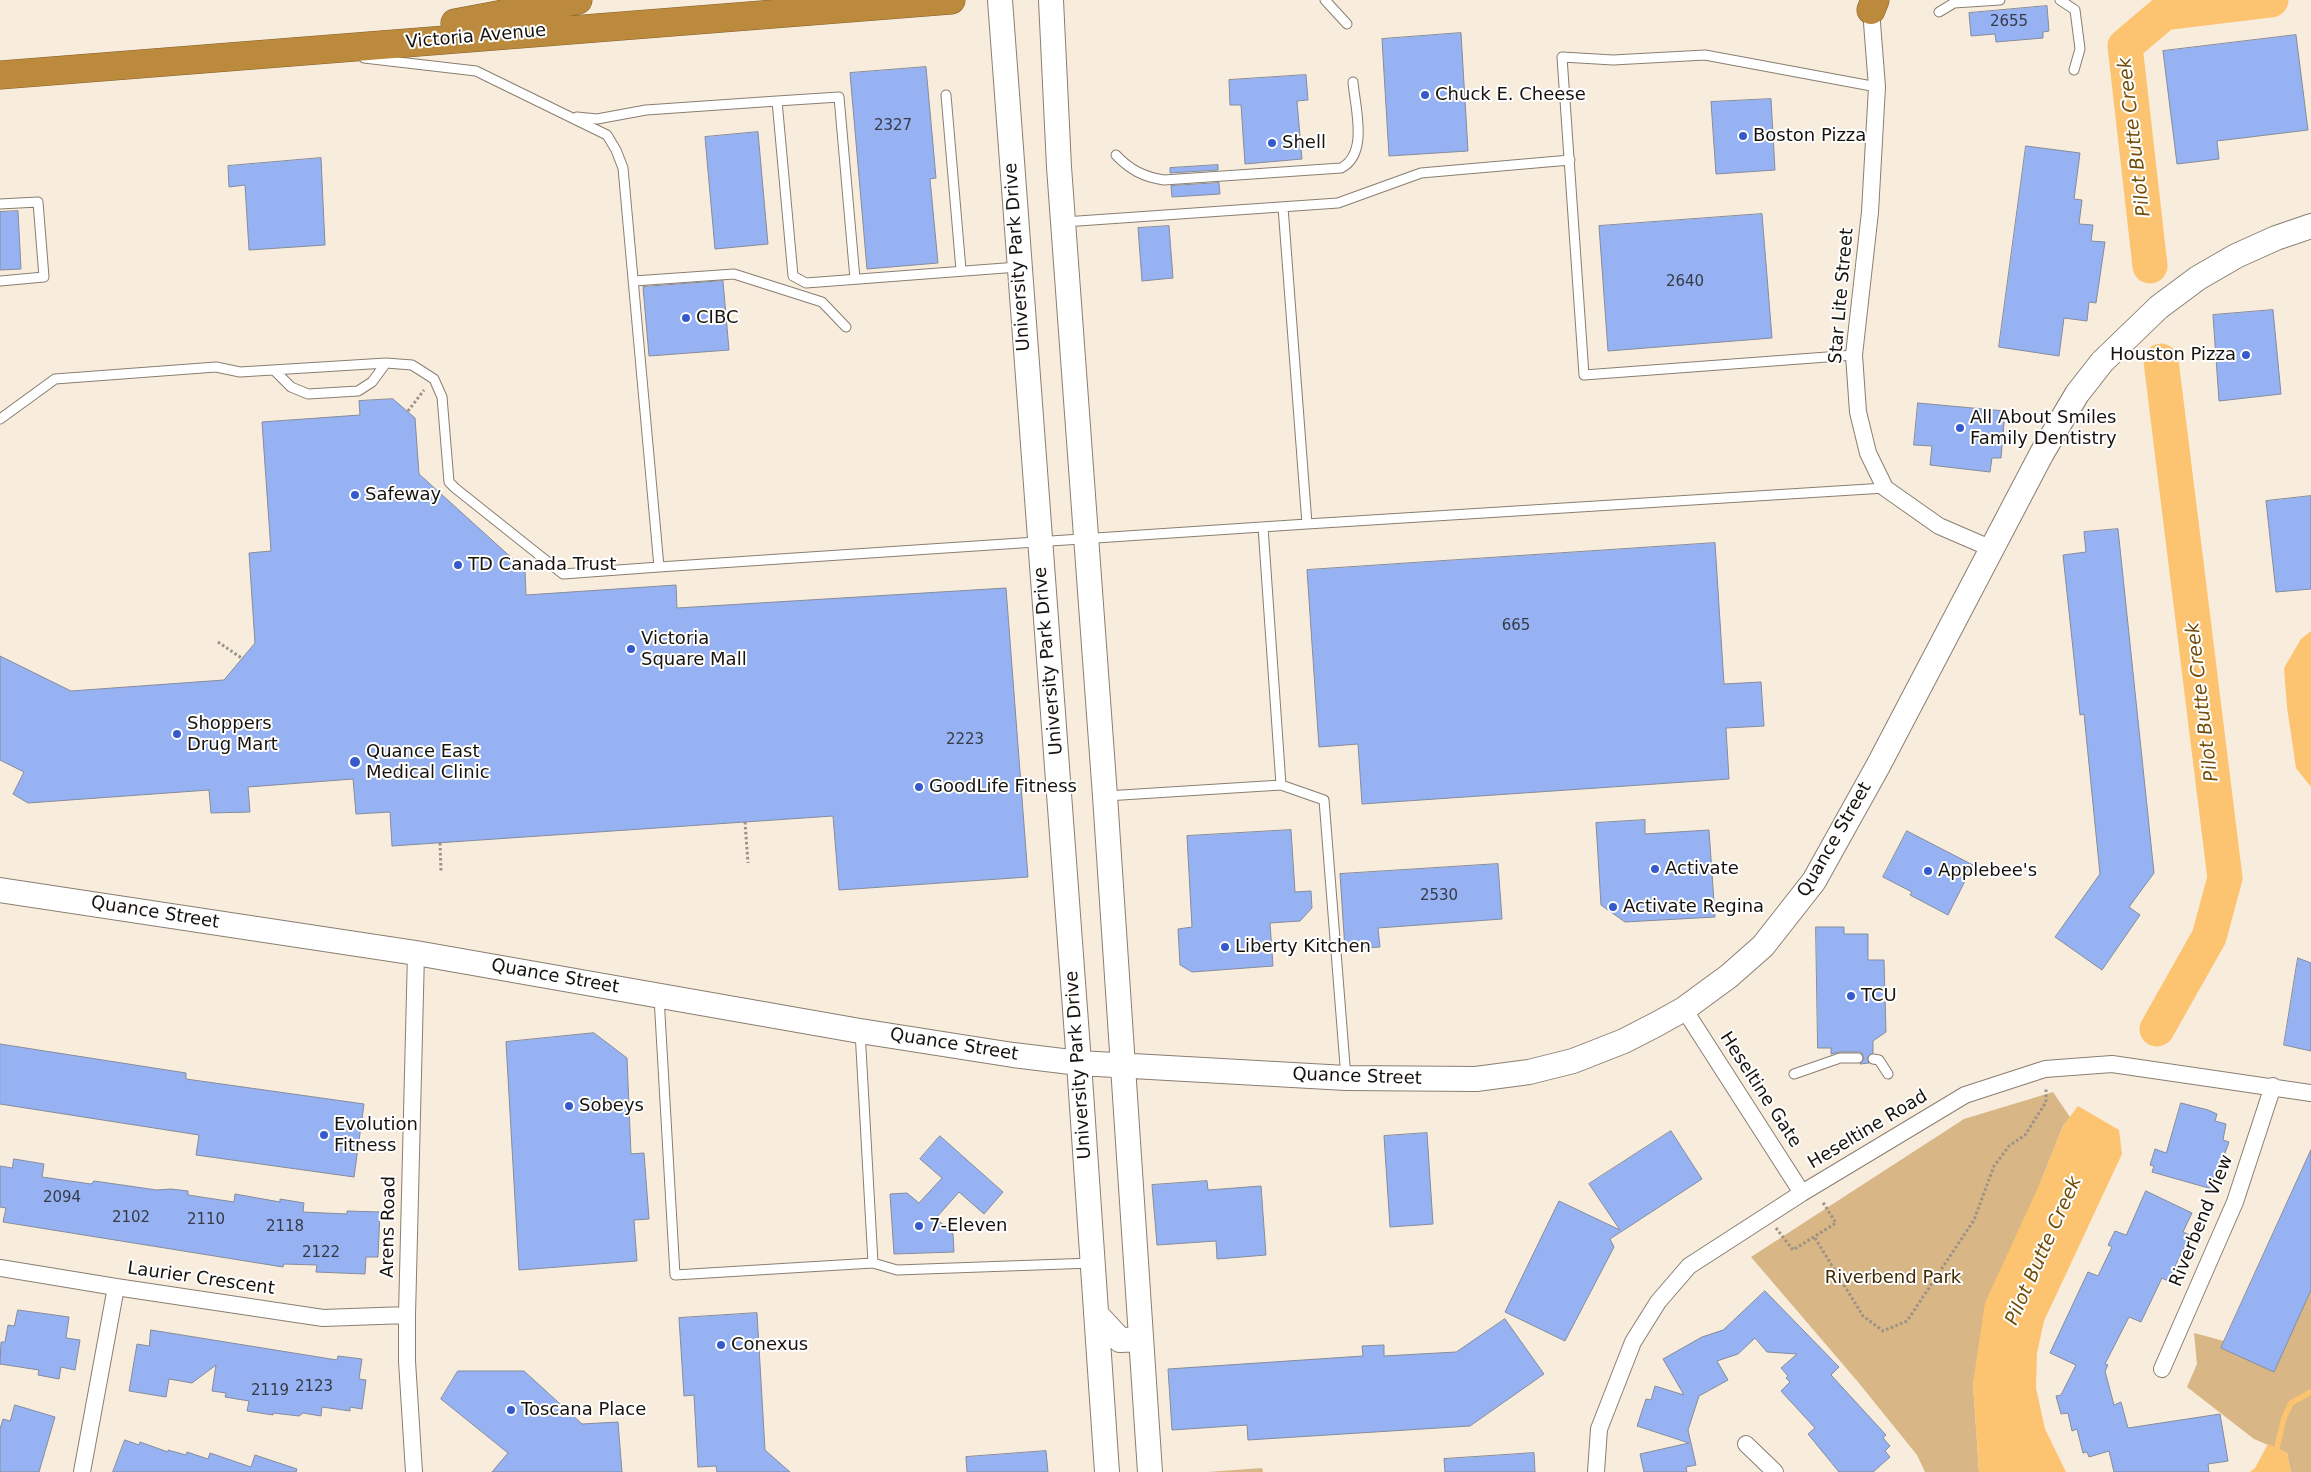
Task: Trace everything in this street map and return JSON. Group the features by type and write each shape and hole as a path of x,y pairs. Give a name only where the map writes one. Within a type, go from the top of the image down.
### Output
{"highway":[{"path":"306,51 578,0"},
{"name":"Victoria Avenue","path":"0,75 951,0"}],"street":[{"name":"University Park Drive","path":"1000,0 1018,267 1079,1063 1107,1472"},
{"path":"1052,0 1064,222 1106,796 1122,1065 1150,1472"},
{"name":"Star Lite Street","path":"1871,3 1877,87 1870,212 1854,355 1858,412 1868,453 1885,488 1939,526 1990,548"},
{"name":"Quance Street","path":"0,890 416,953 860,1031 1013,1055 1079,1063 1346,1078 1476,1079 1529,1072 1573,1061 1624,1041 1684,1009 1729,976 1763,946 1814,881 1878,766 1990,548 2042,453 2077,394 2102,362 2130,332 2159,307 2198,278 2236,256 2276,238 2311,226"},
{"name":"Arens Road","path":"414,1472 407,1361 407,1315 416,953"},
{"name":"Heseltine Gate","path":"1684,1009 1808,1190"},
{"name":"Heseltine Road","path":"1596,1472 1599,1429 1633,1342 1658,1302 1689,1266 1808,1190 1965,1096 2045,1069 2112,1064 2311,1093"},
{"name":"Riverbend View","path":"2162,1369 2235,1202 2273,1086"},
{"path":"0,1268 116,1287"},
{"name":"Laurier Crescent","path":"82,1472 116,1287 323,1318 407,1315"},
{"path":"1096,1314 1120,1340 1140,1340"},
{"path":"1746,1444 1775,1472"}],"lane":[{"path":"1325,0 1347,24"},
{"path":"1939,12 1954,3 2000,0"},
{"path":"2060,0 2075,10 2080,49 2074,70"},
{"path":"306,51 476,71 572,116 607,135 624,168 659,567"},
{"path":"1854,355 1584,375 1562,57 1613,60 1705,55 1877,87"},
{"path":"1116,155 1129,168 1149,178 1164,180 1341,168 1347,165 1354,155 1358,142 1353,82"},
{"path":"946,95 961,270"},
{"path":"572,116 598,119 646,110 838,97 855,279"},
{"path":"777,102 793,276 806,283 1018,267"},
{"path":"1064,222 1338,203 1420,173 1570,160"},
{"path":"0,204 38,202 44,277 0,281"},
{"path":"1283,207 1307,524"},
{"path":"634,281 734,274 822,302 846,327"},
{"path":"0,419 55,379 216,367 240,372 386,363 412,365 434,379 442,398 449,482 563,574 1307,524 1885,488"},
{"path":"274,370 291,387 308,394 358,391 372,382 386,363"},
{"path":"1263,527 1281,785"},
{"path":"1106,796 1281,785 1324,800 1346,1078"},
{"path":"659,995 676,1275 873,1263 897,1270 1092,1263"},
{"path":"860,1031 873,1263"},
{"path":"1794,1074 1840,1058 1858,1058"},
{"path":"1873,1059 1879,1060 1888,1074"}],"path":[{"path":"408,411 434,379"},
{"path":"218,642 243,659"},
{"path":"745,822 748,863"},
{"path":"440,844 441,871"},
{"path":"1815,1238 1863,1316 1883,1331 1907,1321 1974,1220 1994,1166 2009,1146 2025,1135 2046,1102 2045,1069"},
{"path":"1767,1216 1793,1250 1815,1238 1836,1223 1808,1190"}],"green space":[{"name":"Riverbend Park","path":"2053,1092 2070,1117 2063,1126 2041,1181 1973,1383 1979,1472 1925,1472 1917,1455 1858,1382 1751,1257 1964,1119"},
{"path":"2311,1290 2311,1472 2291,1472 2287,1453 2254,1439 2187,1387 2197,1364 2194,1333 2224,1341 2221,1348 2274,1372"},
{"path":"1262,1468 1263,1472 1207,1472"}],"water":[{"path":"2311,631 2311,787 2296,768 2287,707 2284,668 2301,639"},
{"path":"2078,1106 2119,1130 2122,1154 2044,1321 2037,1353 2036,1388 2045,1429 2066,1472 1979,1472 1973,1383 1985,1303 2041,1181 2063,1126"},
{"path":"2268,1444 2287,1453 2291,1472 2250,1472 2255,1468"}],"building":[{"path":"2047,6 2049,31 2043,32 2043,38 1996,42 1995,34 1971,36 1969,13"},
{"name":"Chuck E. Cheese","path":"1461,33 1468,151 1389,156 1382,39"},
{"path":"2296,35 2308,130 2217,141 2219,159 2177,164 2163,51"},
{"path":"926,67 936,178 930,179 938,263 867,269 850,73"},
{"path":"1306,75 1308,100 1297,101 1302,159 1245,164 1241,105 1230,105 1229,80"},
{"name":"Boston Pizza","path":"1771,99 1775,170 1716,174 1711,102"},
{"path":"758,132 768,244 715,249 705,137"},
{"path":"2026,146 2080,153 2074,199 2082,200 2079,224 2093,225 2091,241 2105,242 2096,303 2089,302 2087,321 2064,318 2059,356 1999,347"},
{"path":"321,158 325,245 249,250 245,185 229,187 228,166"},
{"path":"1218,165 1218,170 1170,173 1170,168"},
{"path":"1219,183 1220,194 1172,197 1171,186"},
{"path":"18,211 21,269 0,270 0,212"},
{"path":"1762,214 1772,338 1608,351 1599,226"},
{"path":"1169,226 1173,278 1142,281 1138,228"},
{"path":"723,281 729,350 649,356 643,287"},
{"name":"Houston Pizza","path":"2273,310 2281,394 2219,401 2213,315"},
{"name":"Victoria Square Mall","path":"393,399 415,418 419,474 525,570 526,595 676,585 677,608 1006,588 1028,877 839,890 833,816 392,846 390,812 356,814 353,779 248,787 250,812 211,813 209,790 28,803 13,794 24,772 0,760 0,656 71,691 224,680 255,643 249,553 271,551 262,422 360,415 359,401"},
{"name":"All About Smiles Family Dentistry","path":"1918,403 2005,411 2001,458 1992,458 1990,472 1930,465 1932,446 1914,445"},
{"path":"2311,496 2311,589 2276,592 2266,501"},
{"path":"2118,529 2154,873 2129,907 2140,915 2102,970 2055,937 2100,874 2084,714 2080,715 2063,555 2086,552 2084,532"},
{"path":"1715,543 1724,684 1761,682 1764,726 1726,728 1729,779 1362,804 1358,744 1319,747 1307,570"},
{"name":"Activate","path":"1645,820 1645,834 1709,830 1715,917 1625,922 1601,905 1596,823"},
{"path":"1291,830 1295,892 1311,891 1312,908 1300,921 1270,923 1273,966 1192,972 1180,965 1178,929 1192,927 1187,836"},
{"name":"Applebee's","path":"1907,831 1973,865 1948,915 1910,895 1912,892 1883,877"},
{"path":"1498,864 1502,919 1378,928 1380,947 1345,949 1340,874"},
{"name":"TCU","path":"1816,927 1844,927 1844,934 1868,934 1868,960 1884,960 1886,1032 1873,1041 1873,1053 1867,1058 1869,1063 1860,1064 1864,1058 1861,1052 1831,1054 1831,1048 1818,1048"},
{"path":"2298,958 2311,963 2311,1051 2284,1045"},
{"name":"Sobeys","path":"594,1033 627,1058 631,1154 644,1153 649,1219 634,1220 637,1261 519,1270 506,1042"},
{"path":"0,1044 186,1073 186,1079 364,1104 354,1177 196,1155 199,1135 0,1104"},
{"path":"2181,1103 2217,1114 2215,1121 2226,1124 2223,1140 2229,1142 2212,1189 2152,1172 2154,1166 2150,1165 2155,1149 2166,1153"},
{"path":"1671,1131 1702,1179 1610,1239 1614,1247 1565,1341 1505,1312 1559,1201 1620,1230 1589,1184"},
{"path":"1427,1133 1433,1224 1390,1227 1384,1136"},
{"path":"940,1136 1003,1192 984,1214 959,1192 936,1218 953,1234 954,1252 894,1254 890,1194 907,1193 919,1203 942,1178 920,1159"},
{"path":"2311,1150 2311,1290 2274,1372 2221,1348"},
{"path":"14,1159 44,1164 42,1177 91,1184 94,1181 157,1190 188,1191 188,1195 234,1202 235,1194 280,1202 280,1199 304,1203 303,1212 347,1214 347,1211 380,1212 378,1257 366,1257 365,1274 316,1272 317,1265 284,1264 283,1267 3,1222 6,1208 0,1207 0,1166 12,1168"},
{"path":"1207,1181 1208,1190 1261,1186 1266,1255 1217,1259 1216,1241 1157,1245 1152,1185"},
{"path":"2146,1191 2192,1213 2183,1232 2190,1235 2168,1281 2162,1278 2141,1322 2129,1317 2105,1364 2108,1365 2105,1371 2114,1405 2121,1402 2128,1428 2220,1414 2228,1461 2208,1464 2209,1472 2114,1472 2109,1451 2089,1457 2087,1452 2083,1453 2077,1429 2072,1431 2068,1413 2061,1414 2056,1396 2061,1395 2076,1365 2050,1353 2088,1272 2098,1276 2112,1247 2108,1245 2115,1231 2126,1235"},
{"path":"1765,1291 1839,1367 1831,1375 1886,1435 1883,1438 1890,1446 1885,1451 1890,1457 1873,1472 1839,1472 1808,1434 1815,1428 1781,1391 1790,1382 1786,1378 1788,1376 1781,1368 1797,1354 1767,1352 1755,1338 1738,1354 1717,1361 1728,1380 1699,1396 1688,1430 1696,1465 1686,1467 1687,1472 1644,1472 1640,1454 1689,1443 1637,1426 1646,1399 1651,1400 1655,1386 1684,1395 1663,1359 1702,1337 1723,1330"},
{"path":"18,1310 69,1317 66,1338 80,1340 75,1370 61,1367 59,1379 38,1375 39,1370 0,1364 1,1342 5,1342 8,1325 14,1326"},
{"path":"757,1313 765,1450 790,1472 717,1472 716,1466 698,1467 694,1395 684,1396 679,1318"},
{"path":"1505,1319 1544,1374 1470,1426 1248,1440 1247,1425 1172,1430 1168,1369 1363,1356 1362,1346 1384,1345 1384,1356 1456,1352"},
{"path":"151,1330 337,1360 338,1356 362,1359 359,1379 366,1380 362,1409 350,1407 350,1411 322,1407 321,1416 303,1413 299,1416 273,1413 273,1415 247,1411 249,1401 225,1397 226,1393 212,1391 216,1365 192,1383 169,1379 166,1397 129,1391 137,1344 149,1346"},
{"name":"Toscana Place","path":"458,1371 524,1371 582,1424 618,1422 622,1472 492,1472 508,1453 441,1399"},
{"path":"15,1405 55,1417 39,1472 0,1472 0,1429 3,1419 10,1421"},
{"path":"125,1440 139,1445 140,1442 168,1452 168,1450 186,1455 187,1452 208,1459 210,1453 251,1467 255,1455 297,1469 296,1472 113,1472"},
{"path":"1046,1451 1048,1472 967,1472 966,1457"},
{"path":"1534,1453 1535,1472 1445,1472 1444,1459"}],"waterway":[{"name":"Pilot Butte Creek","path":"2150,266 2125,46 2164,13 2271,0"},
{"name":"Pilot Butte Creek","path":"2157,1029 2209,937 2225,878 2161,361"},
{"path":"2275,1455 2284,1418 2291,1403 2311,1392"}],"place":[{"name":"Chuck E. Cheese","path":"1425,95"},
{"name":"Boston Pizza","path":"1743,136"},
{"name":"Shell","path":"1272,143"},
{"name":"CIBC","path":"686,318"},
{"name":"Houston Pizza","path":"2246,355"},
{"name":"All About Smiles Family Dentistry","path":"1960,428"},
{"name":"Safeway","path":"355,495"},
{"name":"TD Canada Trust","path":"458,565"},
{"name":"Victoria Square Mall","path":"631,649"},
{"name":"Shoppers Drug Mart","path":"177,734"},
{"name":"Quance East Medical Clinic","path":"355,762"},
{"name":"GoodLife Fitness","path":"919,787"},
{"name":"Activate","path":"1655,869"},
{"name":"Applebee's","path":"1928,871"},
{"name":"Activate Regina","path":"1613,907"},
{"name":"Liberty Kitchen","path":"1225,947"},
{"name":"TCU","path":"1851,996"},
{"name":"Sobeys","path":"569,1106"},
{"name":"Evolution Fitness","path":"324,1135"},
{"name":"7-Eleven","path":"919,1226"},
{"name":"Conexus","path":"721,1345"},
{"name":"Toscana Place","path":"511,1410"}]}
